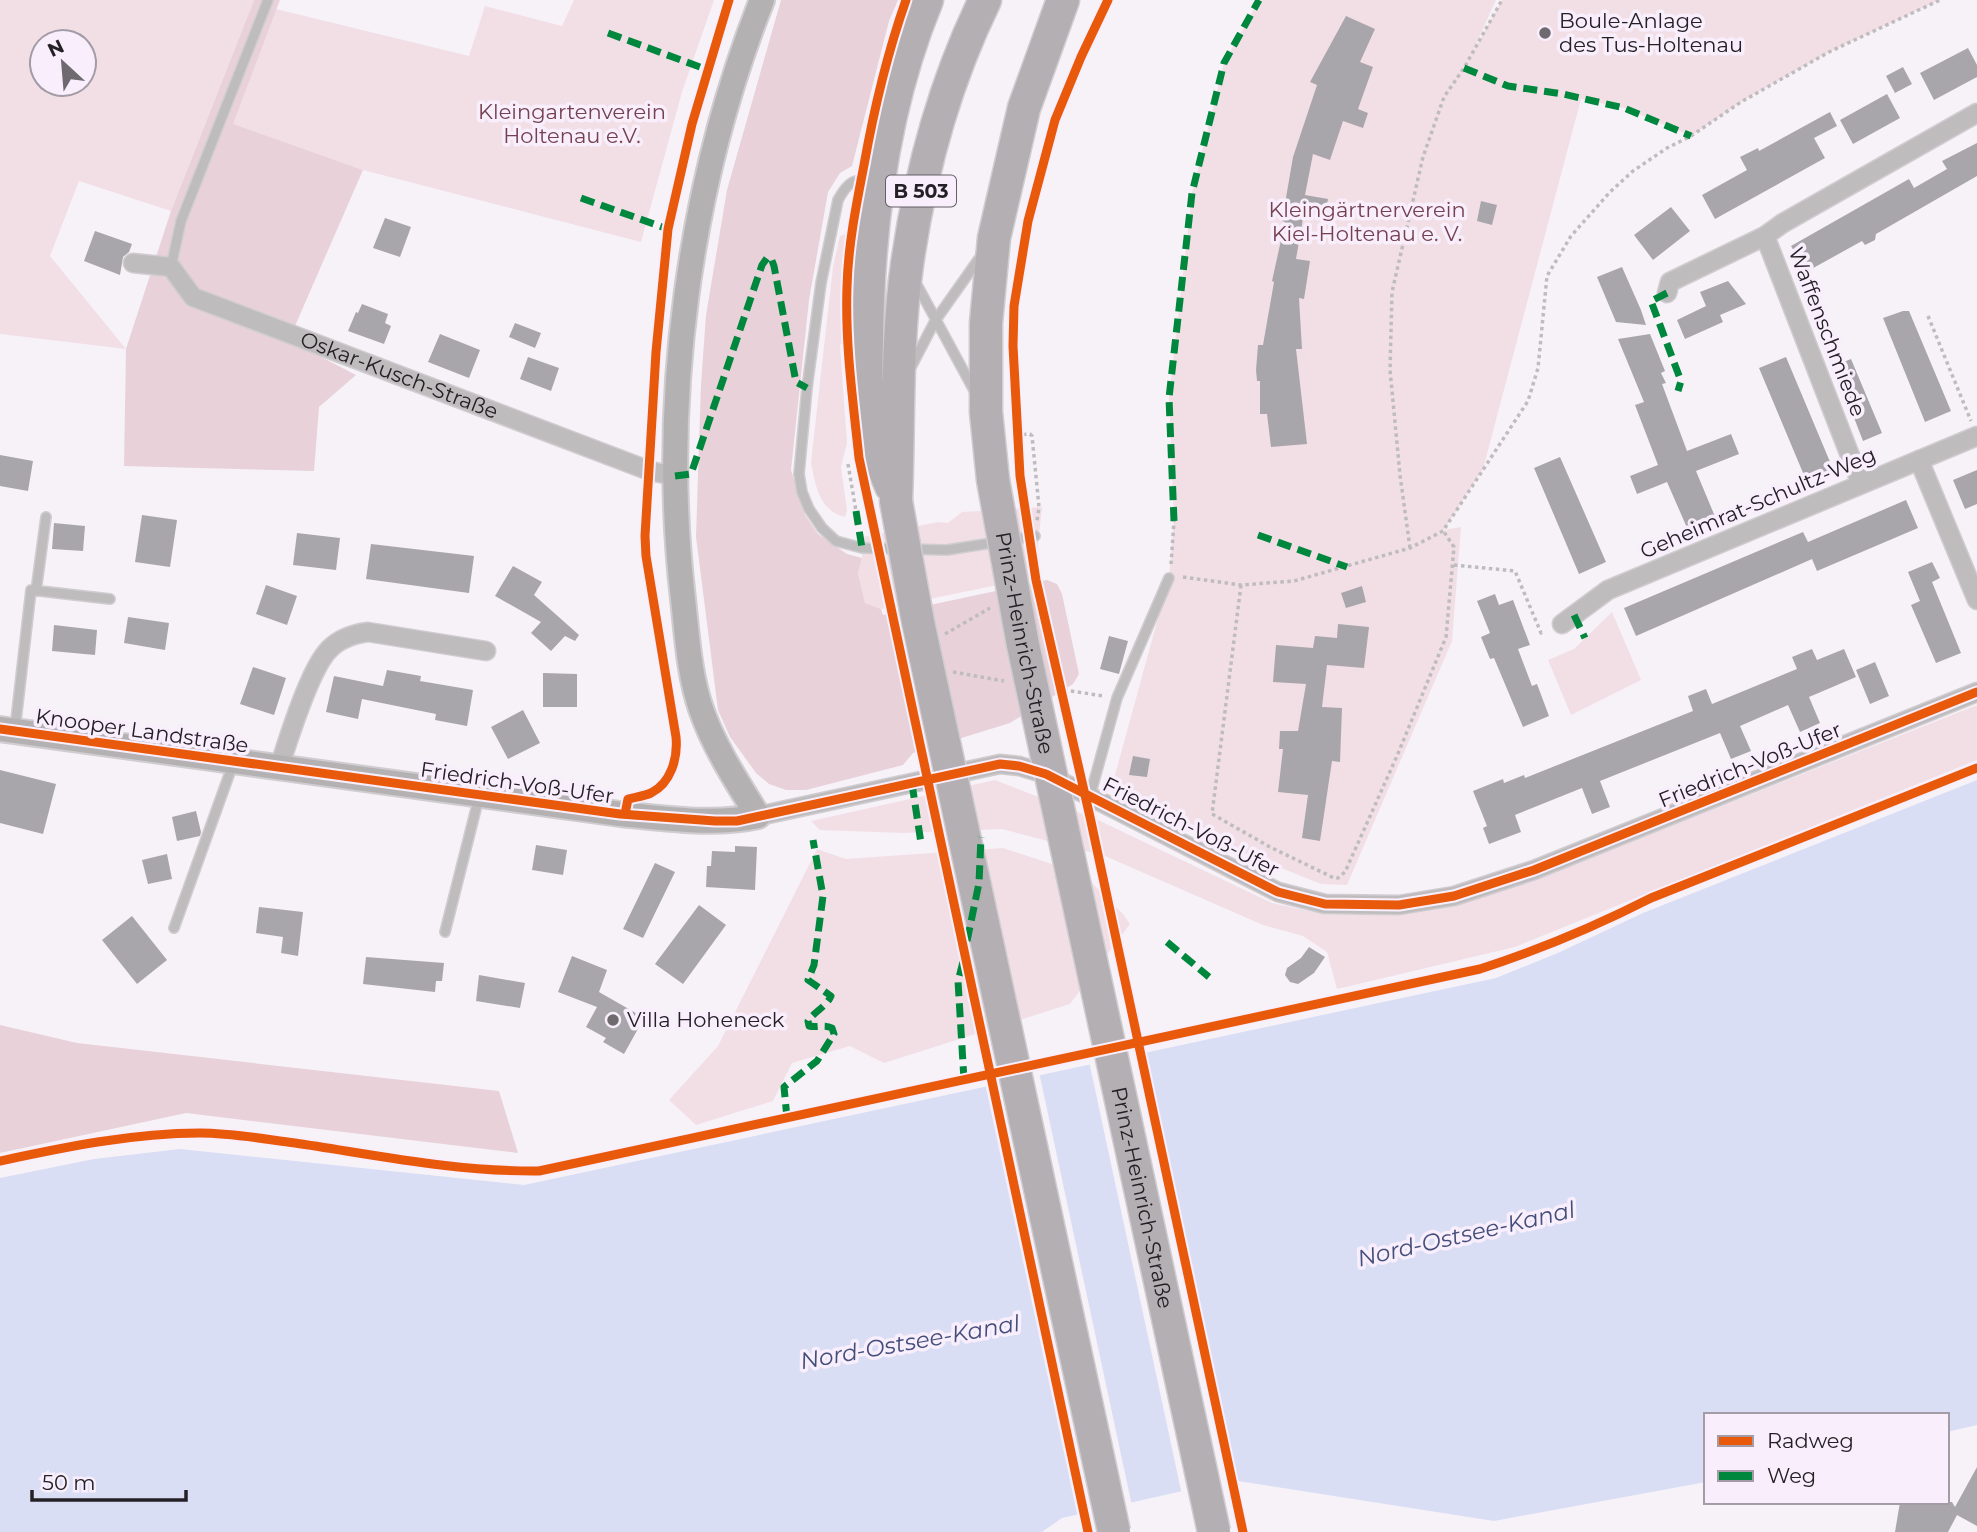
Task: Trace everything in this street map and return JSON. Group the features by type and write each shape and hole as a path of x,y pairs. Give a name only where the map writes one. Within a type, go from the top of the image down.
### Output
{"highway":[{"name":"B 503","path":"927,0 906,59 879,182 867,313 868,405 873,440 896,500 918,622 1114,1532"},
{"name":"B 503","path":"896,500 907,266 929,150 950,80 985,0"},
{"name":"Prinz-Heinrich-Straße","path":"1063,0 1024,108 994,238 986,323 986,412 993,480 1023,645 1214,1532"}],"street":[{"path":"762,0 719,131 697,234 679,359 675,476 680,565 690,656 700,707 716,745 763,815"},
{"name":"Waffenschmiede","path":"1667,293 1670,282 1765,236 1783,223 1977,113"},
{"name":"Waffenschmiede","path":"1765,236 1861,484"},
{"path":"134,263 171,267"},
{"name":"Oskar-Kusch-Straße","path":"171,267 193,297 650,471 675,476"},
{"name":"Geheimrat-Schultz-Weg","path":"1562,624 1608,590 1977,436"},
{"path":"1919,460 1977,600"},
{"path":"279,768 317,666 327,650 340,641 355,634 369,632 486,651"},
{"name":"Friedrich-Voß-Ufer","path":"279,768 620,814 737,821 1000,764 1019,765 1046,774 1278,892 1325,904 1399,905 1454,896 1534,870 1977,692"},
{"name":"Knooper Landstraße","path":"7,730 279,768"}],"lane":[{"path":"171,267 181,221 268,0"},
{"path":"879,182 861,179 844,188 838,200 821,283 805,400 799,474 808,509 821,528 836,541 862,548 947,550 1035,536"},
{"path":"899,392 935,321 994,238"},
{"path":"907,266 986,412"},
{"name":"Knooper Landstraße","path":"7,730 31,590 36,591 46,517"},
{"path":"1090,796 1117,698 1169,578"},
{"path":"36,591 110,599"},
{"path":"174,928 234,762"},
{"path":"445,932 480,795"}],"path":[{"path":"1410,548 1390,370 1392,292 1423,158 1444,97 1464,68 1502,0"},
{"path":"1174,520 1169,578 1182,577 1241,585 1294,581 1410,548 1443,531 1528,401 1538,368 1547,276 1571,236 1610,192 1633,171 1741,102 1829,52 1940,0"},
{"path":"1928,316 1977,436"},
{"path":"1016,435 1031,436 1039,507"},
{"path":"848,464 856,511"},
{"path":"1241,585 1212,814 1270,847 1338,877 1345,873 1392,769 1446,637 1454,547 1443,531"},
{"path":"1454,565 1515,571 1541,633 1562,624"}],"green space":[{"path":"0,0 254,0 171,211 79,181 50,256 126,349 0,334"},
{"name":"Kleingartenverein Holtenau e.V.","path":"574,0 714,0 682,92 641,242 363,170 232,125 276,9 469,56 485,6 562,26"},
{"name":"Kleingärtnerverein Kiel-Holtenau e. V.","path":"1259,0 1496,0 1472,53 1502,0 1940,0 1829,52 1741,102 1691,136 1624,108 1581,99 1483,469 1444,530 1461,527 1452,641 1347,885 1321,884 1216,842 1112,786 1169,578 1174,520 1169,398 1192,193 1224,63"},
{"path":"847,233 842,305 843,342 840,345 847,443 841,467 847,510 845,517 836,514 824,503 811,462 833,267 840,236"},
{"path":"1042,507 1038,545 1041,576 881,609 865,603 858,573 863,537 938,522 948,523 962,512"},
{"path":"1612,612 1641,680 1571,715 1548,660 1574,649"},
{"path":"1977,705 1977,760 1515,947 1337,989 1327,952 1303,936 1263,925 1105,856 1002,829 903,833 820,830 811,821 995,780 1098,820 1272,903 1327,915 1396,915 1453,906 1537,879"},
{"path":"1003,848 1083,874 1130,924 1070,1004 884,1063 850,1046 792,1063 773,1101 696,1125 669,1100 718,1046 817,849 846,859"}],"shaded area":[{"path":"254,0 280,0 233,124 363,170 295,326 298,345 356,375 319,407 314,471 124,466 126,349 171,211"},
{"path":"781,0 898,0 889,21 852,166 840,173 828,192 809,300 791,470 805,515 818,534 847,554 862,558 858,573 865,603 881,609 883,615 1047,580 1057,584 1062,594 1079,674 1073,684 1010,723 913,753 903,765 806,790 786,790 769,784 756,773 730,737 718,710 696,537 706,315 727,190"},
{"path":"0,1025 77,1043 499,1091 518,1153 186,1113 0,1153"}],"water":[{"name":"Nord-Ostsee-Kanal","path":"1977,780 1977,1425 1949,1432 1949,1413 1704,1413 1704,1482 1494,1521 1232,1480 1062,1518 1042,1532 0,1532 0,1178 94,1159 180,1149 524,1185 1496,978 1560,952 1643,913"}],"pier":[{"path":"1144,1049 1238,1484 1232,1483 1182,1495 1089,1061"},
{"path":"1039,1072 1132,1506 1078,1518 985,1083"}],"building":[{"path":"1346,16 1375,29 1360,62 1373,67 1358,109 1368,113 1363,128 1343,121 1330,160 1313,154 1305,195 1328,199 1325,216 1304,213 1296,259 1310,261 1304,299 1299,298 1302,349 1296,349 1307,444 1271,447 1267,414 1260,414 1260,381 1257,381 1256,370 1258,345 1263,345 1274,282 1272,281 1285,222 1282,221 1293,157 1317,85 1310,82"},
{"path":"1968,48 1977,65 1977,77 1934,100 1920,73"},
{"path":"1903,67 1912,84 1895,93 1886,76"},
{"path":"1887,94 1900,118 1853,144 1840,120"},
{"path":"1830,112 1837,126 1814,138 1825,158 1715,219 1702,195 1747,170 1740,157 1758,148 1759,151"},
{"path":"1977,143 1977,176 1876,234 1875,240 1865,245 1862,241 1806,272 1791,246 1909,179 1914,188 1947,169 1942,161"},
{"path":"1481,201 1497,205 1492,225 1477,221"},
{"path":"1671,207 1690,231 1653,260 1634,235"},
{"path":"385,218 411,227 400,257 373,248"},
{"path":"95,231 132,244 123,257 120,275 84,261"},
{"path":"1622,267 1646,325 1616,322 1597,277"},
{"path":"1728,281 1746,304 1720,315 1723,322 1685,339 1677,320 1706,306 1700,292"},
{"path":"362,304 388,314 385,323 391,326 384,344 348,331"},
{"path":"1909,311 1951,411 1925,422 1883,318"},
{"path":"515,323 541,333 535,348 509,337"},
{"path":"440,334 480,350 469,378 428,362"},
{"path":"1650,334 1665,371 1661,373 1666,383 1662,384 1687,451 1731,434 1739,454 1696,471 1716,519 1688,530 1667,482 1637,494 1630,476 1658,465 1635,405 1644,402 1618,339"},
{"path":"528,357 559,368 551,391 520,379"},
{"path":"1786,357 1833,469 1806,480 1759,368"},
{"path":"1851,359 1882,433 1863,441 1834,366"},
{"path":"0,455 33,461 28,491 0,486"},
{"path":"1560,457 1606,562 1579,574 1534,468"},
{"path":"1977,470 1977,504 1965,509 1953,480"},
{"path":"1906,500 1918,528 1817,571 1812,559 1636,636 1624,608 1803,532 1808,542"},
{"path":"142,515 177,520 170,567 135,562"},
{"path":"54,523 85,526 83,551 52,549"},
{"path":"297,533 340,538 336,570 293,565"},
{"path":"371,544 474,556 469,593 366,579"},
{"path":"1932,562 1940,578 1932,582 1961,653 1936,663 1911,605 1920,601 1908,572"},
{"path":"513,566 542,582 534,595 579,635 575,641 565,636 551,651 531,633 541,622 495,596"},
{"path":"266,585 297,596 287,625 256,614"},
{"path":"1362,586 1366,602 1346,608 1341,593"},
{"path":"1495,594 1499,605 1513,600 1530,645 1518,649 1532,686 1537,684 1549,716 1523,727 1494,658 1490,659 1481,637 1490,633 1477,601"},
{"path":"128,617 169,623 165,650 124,643"},
{"path":"1338,624 1369,627 1364,668 1327,665 1322,707 1342,708 1340,762 1332,761 1320,841 1302,838 1308,795 1278,792 1283,749 1279,749 1280,731 1298,731 1306,684 1273,682 1276,645 1313,648 1315,636 1337,638"},
{"path":"54,625 97,630 95,655 52,651"},
{"path":"1109,636 1128,641 1119,674 1100,669"},
{"path":"1812,649 1817,660 1844,649 1856,677 1809,697 1820,723 1800,732 1788,705 1740,726 1751,751 1731,759 1720,733 1600,781 1610,807 1592,814 1582,788 1515,815 1521,832 1489,844 1483,828 1487,826 1473,791 1503,779 1504,783 1524,775 1525,778 1693,711 1688,696 1706,689 1712,704 1797,669 1792,657"},
{"path":"1875,662 1889,696 1870,704 1856,670"},
{"path":"253,667 286,678 274,715 240,704"},
{"path":"387,670 421,676 420,681 473,690 467,726 435,720 436,714 362,699 358,719 326,712 334,676 383,686"},
{"path":"543,673 577,674 577,707 543,707"},
{"path":"523,710 540,743 508,759 491,727"},
{"path":"1133,756 1150,759 1147,777 1129,775"},
{"path":"0,770 56,784 43,834 0,823"},
{"path":"196,811 200,836 177,841 172,817"},
{"path":"536,845 567,850 563,875 532,870"},
{"path":"735,846 757,847 755,890 706,887 707,866 711,866 712,851 735,852"},
{"path":"167,854 172,879 148,884 142,860"},
{"path":"655,863 675,872 643,938 623,929"},
{"path":"699,905 726,925 683,984 655,964"},
{"path":"259,907 303,912 298,956 281,953 283,937 256,933"},
{"path":"132,916 167,960 137,984 102,940"},
{"path":"1309,947 1325,957 1314,973 1298,984 1290,982 1285,975 1287,968 1301,958"},
{"path":"572,956 607,970 599,992 641,1016 635,1025 639,1027 624,1054 603,1042 606,1038 586,1027 597,1007 558,992"},
{"path":"366,957 444,963 442,981 436,981 435,992 363,984"},
{"path":"479,975 525,983 520,1008 476,1001"},
{"path":"1977,1467 1977,1526 1957,1515 1948,1532 1895,1532 1900,1504 1952,1502 1955,1507"}],"marked path":[{"path":"1174,521 1169,398 1192,193 1224,63 1259,0"},
{"path":"608,33 708,70"},
{"path":"1464,68 1508,86 1563,94 1624,108 1691,136"},
{"path":"581,198 668,229"},
{"path":"675,476 691,474 762,265 767,258 771,258 774,266 796,382 807,388"},
{"path":"1667,293 1651,301 1681,381 1678,391"},
{"path":"856,511 862,548"},
{"path":"1258,535 1347,567"},
{"path":"1574,615 1585,638"},
{"path":"912,784 921,843"},
{"path":"967,941 979,883 981,837"},
{"path":"787,1118 784,1087 817,1061 834,1034 832,1028 809,1026 808,1021 831,996 808,980 814,965 823,896 813,840"},
{"path":"1167,942 1209,977"},
{"path":"963,962 958,981 964,1080"}],"cycle path":[{"path":"625,814 628,799 651,793 664,783 672,769 676,753 676,737 645,536 656,352 668,229 692,124 729,0"},
{"path":"906,0 877,102 855,211 849,256 847,330 859,458 1088,1532"},
{"path":"1108,0 1055,120 1028,221 1014,306 1013,346 1020,476 1036,580 1090,817 1243,1532"},
{"path":"0,729 620,814 715,821 737,821 1000,764 1019,766 1046,774 1278,892 1325,904 1399,905 1454,896 1534,870 1977,692"},
{"path":"0,1161 124,1138 200,1133 248,1136 447,1166 539,1171 1480,969 1546,946 1651,898 1977,768"}],"place":[{"name":"Boule-Anlage des Tus-Holtenau","path":"1545,33"},
{"name":"Villa Hoheneck","path":"613,1020"}]}
